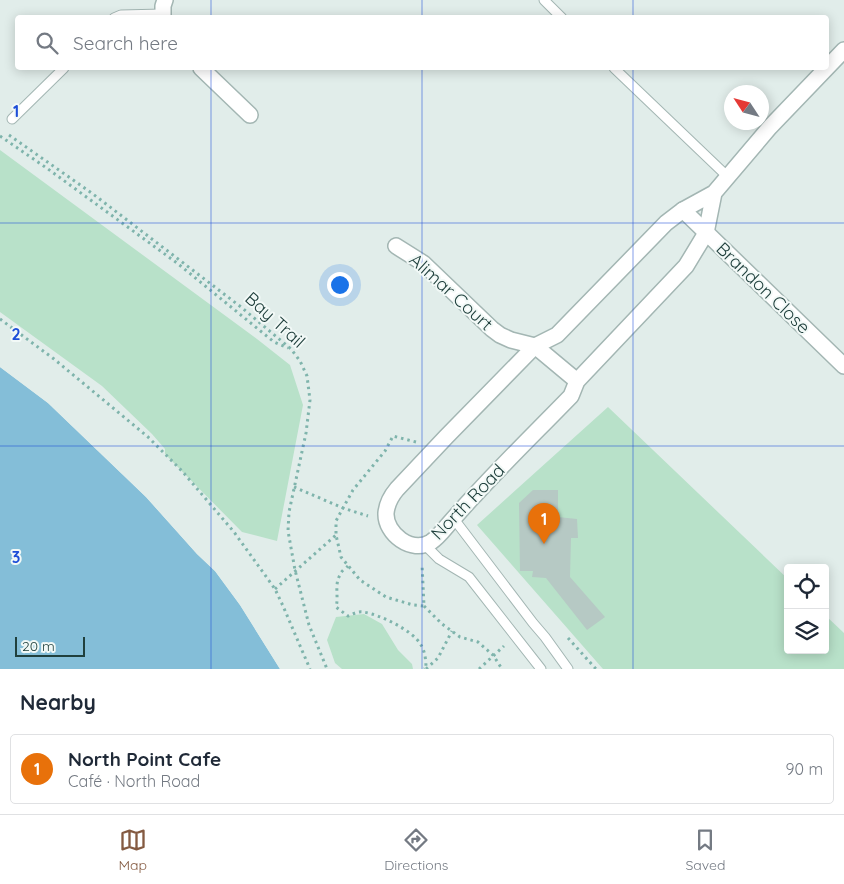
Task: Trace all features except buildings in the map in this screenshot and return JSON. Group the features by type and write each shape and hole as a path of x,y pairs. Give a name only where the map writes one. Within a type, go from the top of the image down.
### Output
{"street":[{"name":"North Road","path":"829,66 844,50"},
{"path":"203,70 250,114"},
{"name":"North Road","path":"714,194 706,233 686,266 576,381 571,396 474,496 440,535 423,545 407,543 397,537 389,528 386,515 391,497 397,489 535,346 558,334 666,223 683,210 714,194 770,127 825,70"},
{"name":"Brandon Close","path":"683,210 844,366"},
{"name":"Alimar Court","path":"396,246 423,263 500,335 535,346"},
{"path":"535,346 576,381"}],"lane":[{"path":"544,0 559,15"},
{"path":"121,15 164,10"},
{"path":"12,119 62,70"},
{"path":"616,70 728,177"},
{"path":"454,519 568,669"},
{"path":"423,545 439,559 469,577 542,669"}],"path":[{"name":"Bay Trail","path":"8,135 93,194 218,289 291,349 300,361 307,376 310,400 306,433 289,512 288,532 295,570 309,625 327,669"},
{"path":"0,136 177,263 274,342 291,349"},
{"path":"0,319 54,359 148,437 182,471 234,532 275,589 310,669"},
{"path":"430,454 415,442 393,436 386,451 353,490 336,521 336,535 341,558 360,580 386,597 413,605 424,606 442,624 460,637 478,642 493,655 502,669"},
{"path":"294,487 343,508 387,523"},
{"path":"275,589 336,535"},
{"path":"423,545 424,606"},
{"path":"348,566 340,574 336,587 336,607 348,616 361,611 380,617 408,631 421,645 426,661 425,669"},
{"path":"425,669 438,658 452,631"}],"green space":[{"path":"0,150 290,365 303,405 277,541 242,532 165,454 165,449 152,434 102,386 0,312"},
{"path":"608,407 784,575 784,654 829,654 829,619 844,633 844,669 603,669 477,525"},
{"path":"364,614 382,624 398,650 412,664 413,669 342,669 335,663 327,640 336,617"}],"water":[{"path":"0,367 48,403 146,497 197,554 215,571 240,605 280,669 0,669"}],"pier":[{"path":"0,365 50,401 147,495 217,570 242,604 282,669 280,669 240,605 215,571 197,554 146,497 48,403 0,367"}],"place":[{"name":"North Point Cafe","path":"544,544"}]}
